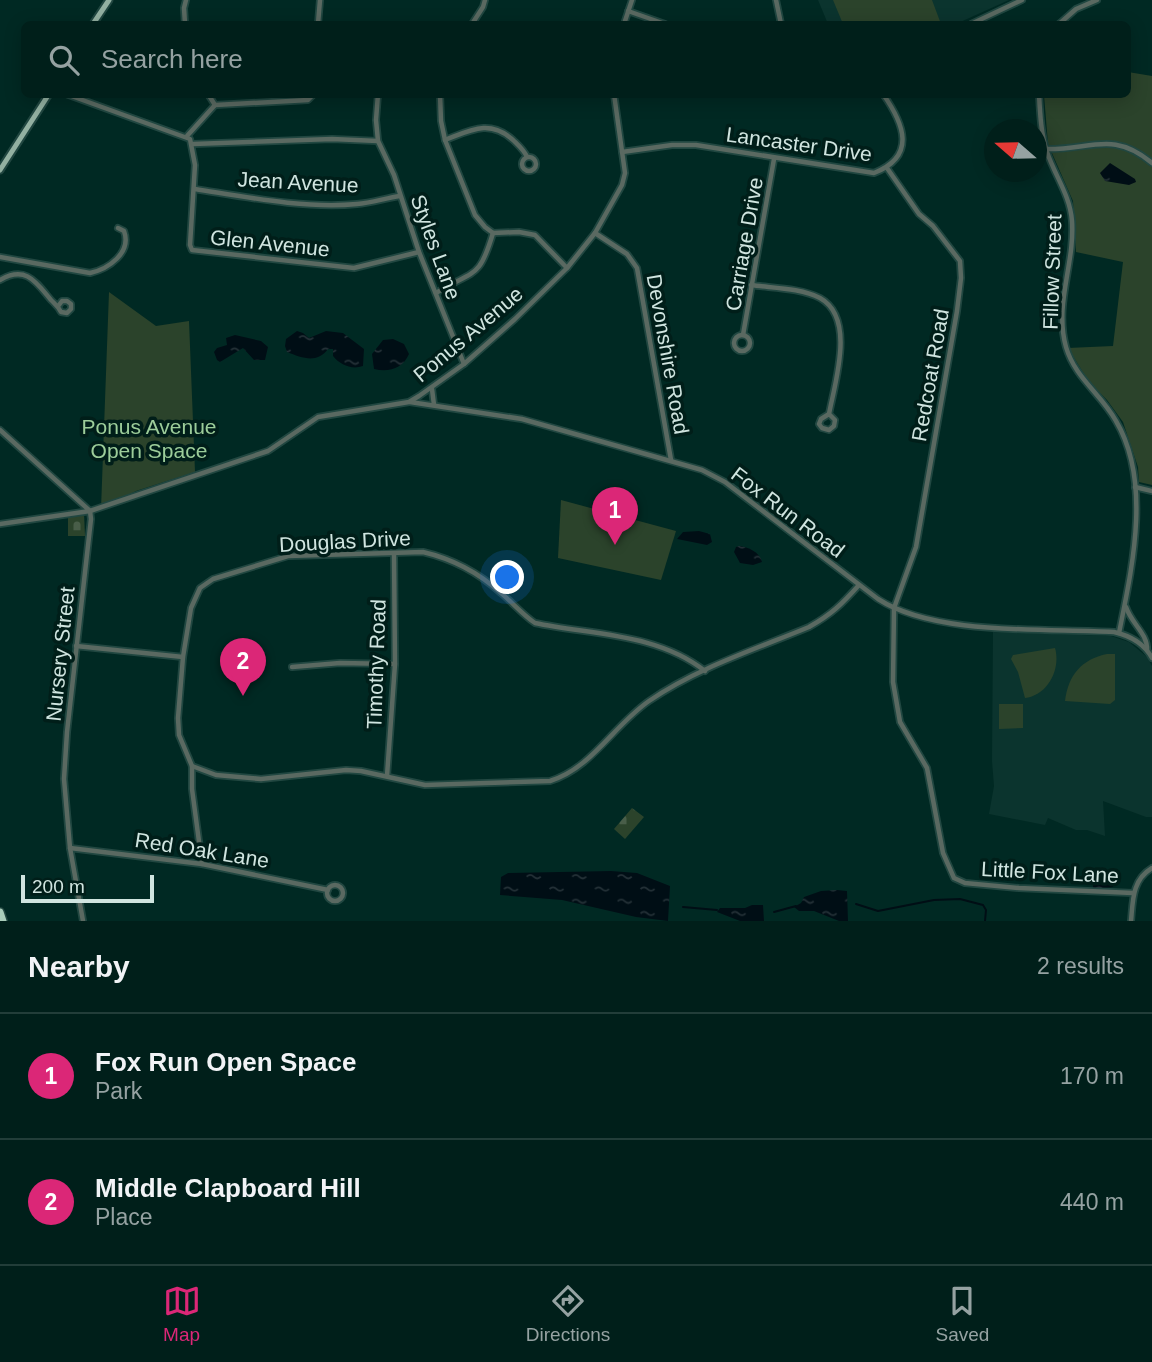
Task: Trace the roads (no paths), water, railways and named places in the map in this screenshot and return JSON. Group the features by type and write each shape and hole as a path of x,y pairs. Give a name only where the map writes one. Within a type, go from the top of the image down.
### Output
{"highway":[{"path":"0,912 3,921"}],"main road":[{"path":"95,21 109,0"},
{"path":"0,170 45,98"}],"street":[{"path":"185,21 186,0"},
{"path":"318,21 320,0"},
{"path":"474,21 485,0"},
{"path":"625,21 632,0"},
{"path":"776,0 780,21"},
{"path":"978,21 1023,0"},
{"path":"1075,0 1076,9"},
{"path":"1062,21 1076,9 1097,0"},
{"path":"628,11 656,21"},
{"path":"78,98 187,136 193,144 331,139 378,141"},
{"path":"210,98 215,106"},
{"path":"187,136 215,106 310,98"},
{"name":"Styles Lane","path":"378,98 378,141 394,175 419,252 464,364"},
{"path":"440,98 445,140 475,215 485,228 494,233 519,232 535,235 567,268"},
{"name":"Ponus Avenue","path":"0,524 90,511 268,452 312,420 322,416 409,402 433,388 515,319 567,268 595,233 624,179 615,98"},
{"name":"Lancaster Drive","path":"622,152 672,145 696,145 874,173 887,168 903,144 903,131 886,98"},
{"name":"Fillow Street","path":"1040,98 1042,119"},
{"path":"445,140 462,133 491,127 502,130 527,157"},
{"path":"1047,149 1074,149 1114,143 1138,152 1152,163"},
{"name":"Glen Avenue","path":"193,144 195,189 190,245 192,250 354,268 419,252"},
{"name":"Fillow Street","path":"1047,151 1068,198 1073,223 1069,272 1061,317 1066,347 1079,375 1116,420 1130,455 1135,487 1136,530 1119,633"},
{"name":"Carriage Drive","path":"743,335 774,159"},
{"name":"Redcoat Road","path":"887,168 919,214 933,226 956,255 960,261 961,278 916,547 894,608"},
{"name":"Jean Avenue","path":"195,189 292,202 343,204 400,196"},
{"path":"0,257 90,273 103,270 116,260 124,248 127,237 124,231 118,228"},
{"path":"436,293 476,272 482,265 494,233"},
{"name":"Devonshire Road","path":"595,233 627,254 637,268 671,460"},
{"path":"0,281 13,275 33,279 51,300 59,305"},
{"path":"751,285 811,295 830,306 837,317 841,325 841,345 828,414"},
{"path":"433,388 434,405"},
{"name":"Fox Run Road","path":"409,402 522,419 702,470 724,482 894,608 912,614 970,626 1119,633"},
{"path":"0,430 90,511"},
{"path":"1135,487 1152,491"},
{"name":"Nursery Street","path":"83,921 70,848 64,779 90,511"},
{"name":"Douglas Drive","path":"202,864 192,789 192,766 179,735 178,718 183,657 194,597 200,588 213,579 288,556 423,552 458,564 481,576 521,614 535,623 658,645 680,653 705,671"},
{"name":"Timothy Road","path":"387,776 396,664 394,554"},
{"path":"192,766 216,775 261,779 345,769 425,785 550,781 564,777 581,766 626,719 649,701 680,682 818,622 839,608 859,584"},
{"path":"1125,603 1130,619 1147,640 1147,650"},
{"name":"Little Fox Lane","path":"894,608 893,682 897,710 900,722 927,768 943,853 954,878 965,883 1019,888 1133,893"},
{"path":"1133,638 1136,627"},
{"path":"1119,633 1133,638 1152,658"},
{"path":"76,646 183,657"},
{"path":"292,667 340,663 396,664"},
{"name":"Red Oak Lane","path":"70,848 202,864 328,890"},
{"path":"1131,921 1133,893 1138,879 1152,868"}],"water":[{"path":"1110,163 1136,182 1129,185 1105,181 1100,173"},
{"path":"297,331 309,338 326,331 343,333 364,349 363,366 351,367 343,364 333,356 333,349 328,349 314,358 304,358 287,352 286,339"},
{"path":"235,335 261,341 268,347 265,360 254,360 243,348 220,362 217,360 214,352 227,345 226,338"},
{"path":"393,339 404,344 409,354 406,359 395,368 374,369 372,354 383,340"},
{"path":"699,531 710,534 712,542 707,545 677,539 683,532"},
{"path":"739,546 759,555 762,562 753,565 740,563 734,552"},
{"path":"1105,868 1114,880 1113,887 1093,889 1093,878"},
{"path":"508,873 637,873 670,886 668,921 636,917 562,900 500,895 501,877"},
{"path":"821,891 847,891 848,921 839,921 814,911 799,911 794,907 801,903 804,897"},
{"path":"763,905 764,921 740,921 717,912 720,908 745,908"}],"waterway":[{"path":"856,904 878,911 934,900 960,899 983,905 986,910 985,921"},
{"path":"774,912 796,906"},
{"path":"683,907 717,910"}],"place":[{"name":"Fox Run Open Space","path":"615,545"},
{"name":"Middle Clapboard Hill","path":"243,696"}],"park label":[{"name":"Ponus Avenue Open Space","path":"149,438"}]}
